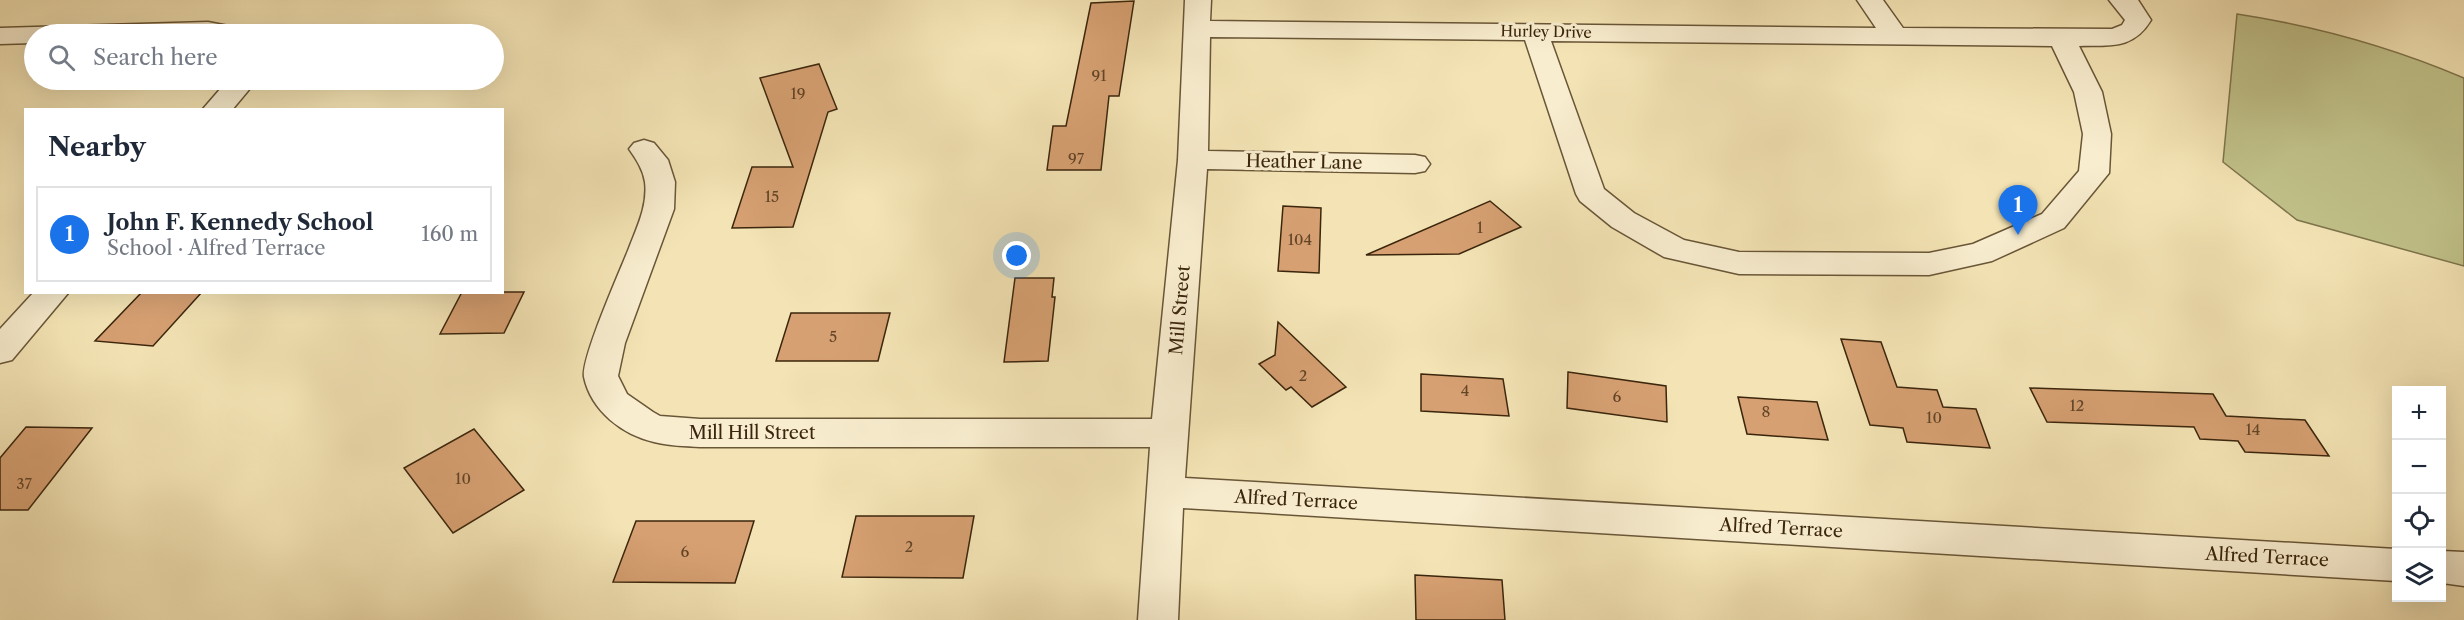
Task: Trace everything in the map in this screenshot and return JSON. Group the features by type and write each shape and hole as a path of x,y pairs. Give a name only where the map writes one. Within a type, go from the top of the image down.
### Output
{"street":[{"path":"1870,0 1895,36"},
{"name":"Hurley Drive","path":"1198,14 1535,32 2062,38 2116,37 2132,30 2138,20 2131,7 2122,0"},
{"name":"Mill Street","path":"1158,620 1169,433 1193,160 1198,14"},
{"path":"1535,32 1591,194 1623,220 1675,249 1739,263 1929,264 1981,253 2053,221 2094,173 2097,135 2088,92 2062,38"},
{"path":"0,36 24,35"},
{"path":"218,108 234,90"},
{"name":"Mill Hill Street","path":"644,149 653,160 660,182 658,209 608,343 601,376 613,403 640,422 656,429 700,433 1169,433"},
{"name":"Heather Lane","path":"1193,160 1415,164"},
{"path":"0,351 51,294"},
{"name":"Alfred Terrace","path":"1166,492 2392,565"},
{"path":"2446,567 2464,569"}],"green space":[{"path":"2237,14 2353,39 2464,78 2464,266 2297,220 2223,162"}],"building":[{"path":"1134,1 1119,96 1109,96 1101,170 1047,170 1053,126 1066,126 1091,3"},
{"path":"819,64 837,109 828,112 793,227 732,228 752,167 793,167 760,78"},
{"path":"1490,201 1521,227 1459,254 1366,255"},
{"path":"1283,206 1321,208 1319,273 1278,271"},
{"path":"1015,278 1054,278 1052,297 1055,297 1048,361 1004,362"},
{"path":"524,292 504,333 440,334 461,294"},
{"path":"140,294 200,294 153,346 95,341"},
{"path":"791,313 890,313 878,361 776,361"},
{"path":"1278,322 1346,387 1312,407 1291,387 1286,390 1259,364 1275,355"},
{"path":"1841,339 1881,342 1897,387 1937,390 1943,407 1976,409 1990,448 1907,442 1903,428 1870,425"},
{"path":"1568,372 1666,386 1667,422 1567,408"},
{"path":"1421,374 1503,379 1509,416 1421,411"},
{"path":"2030,388 2213,394 2226,416 2305,420 2329,456 2245,452 2238,441 2200,439 2194,427 2047,422"},
{"path":"1738,397 1817,402 1828,440 1747,434"},
{"path":"26,427 92,428 28,510 0,510 0,458"},
{"path":"474,429 524,490 453,533 404,468"},
{"path":"856,516 974,516 963,578 842,577"},
{"path":"636,521 754,521 735,583 613,582"},
{"path":"1415,575 1502,580 1505,620 1416,620"}],"place":[{"name":"John F. Kennedy School","path":"2018,235"}]}
